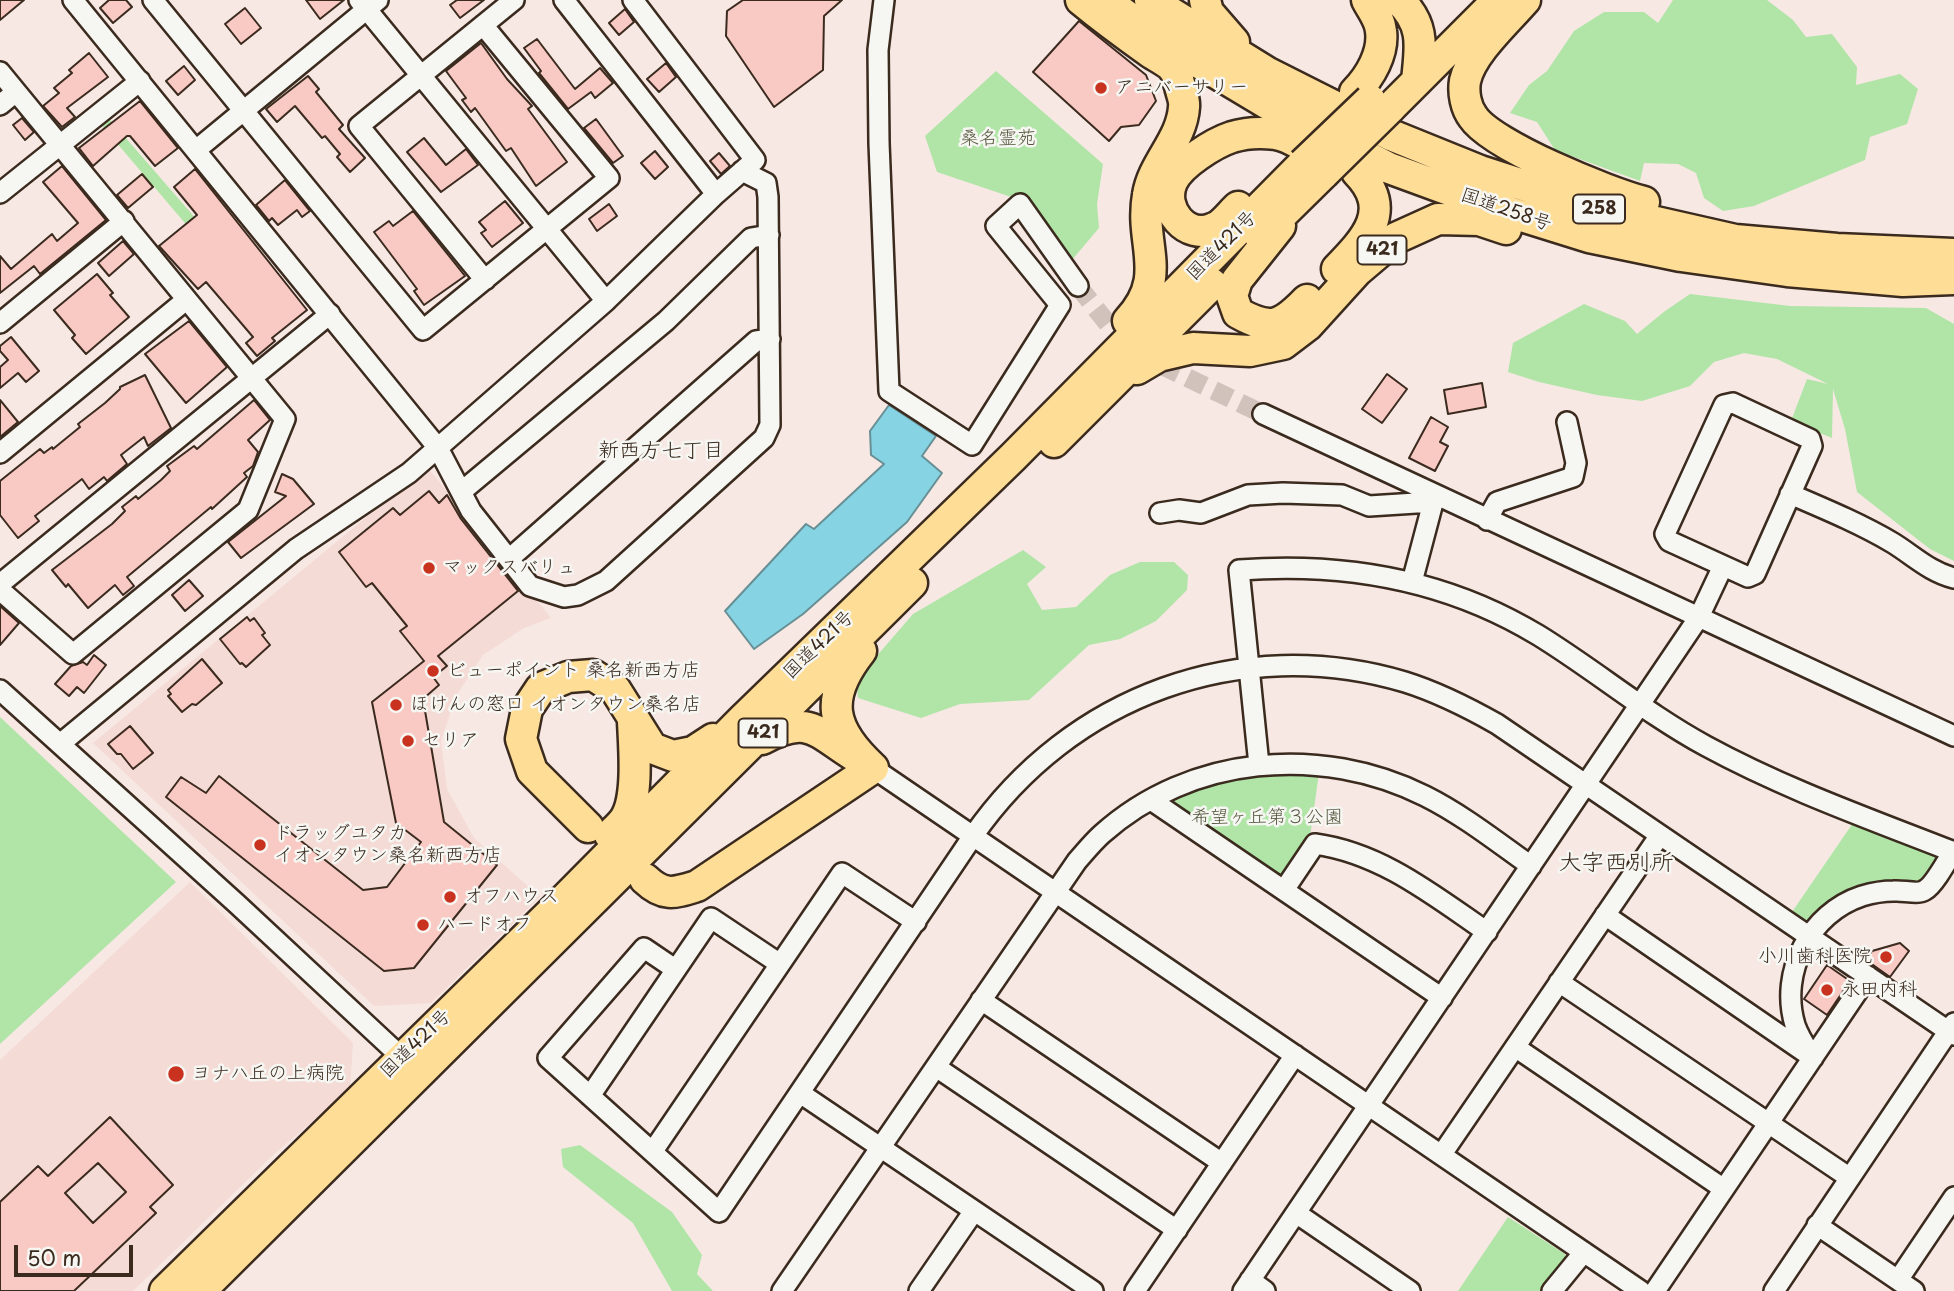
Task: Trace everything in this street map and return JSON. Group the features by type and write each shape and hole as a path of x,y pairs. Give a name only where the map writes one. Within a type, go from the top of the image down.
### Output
{"highway":[{"path":"1081,0 1175,70 1278,134 1357,173 1479,220"},
{"name":"国道258号","path":"1105,0 1151,34 1288,116 1389,168 1512,213 1589,237 1681,256 1787,271 1903,281 1954,279"},
{"name":"国道258号","path":"1150,0 1268,73 1391,135 1480,171 1594,208 1735,240 1837,249 1954,254"},
{"path":"1205,0 1208,12 1227,35 1268,73"},
{"name":"421","path":"1367,0 1381,29 1381,43 1367,80 1372,100"},
{"path":"1399,0 1408,9 1422,39 1417,81"},
{"name":"国道421号","path":"165,1291 411,1065 747,733 1076,391 1312,163 1420,49 1474,0"},
{"name":"国道421号","path":"1372,100 1417,81 1498,0"},
{"path":"1525,0 1484,46 1469,69 1465,83 1466,102 1473,118 1489,133 1544,163 1619,195 1691,214 1735,240"},
{"path":"1076,391 1096,356 1137,311 1148,290 1152,260 1146,221 1147,194 1154,171 1178,130 1185,106 1175,70"},
{"path":"1278,134 1253,133 1231,137 1187,162 1172,182 1168,205 1176,219 1198,231 1214,228 1279,170 1312,163"},
{"name":"国道421号","path":"200,1291 556,908 931,564 1284,212 1312,163"},
{"path":"1284,212 1283,223 1237,279 1231,296 1238,313 1263,325 1279,323 1299,308 1358,247 1372,225 1375,196 1371,186 1357,173"},
{"name":"421","path":"1115,382 1159,356 1193,348 1250,351 1283,344 1308,325 1357,271 1396,238 1438,219 1479,220 1549,243 1634,261 1681,256"},
{"path":"873,768 854,750 842,731 838,710 839,690 849,667 899,608 931,564"},
{"path":"588,827 532,771 521,739 527,709 541,688 568,677 593,675 615,688 632,714 643,738 652,748 673,757 747,733 805,726 873,768"},
{"path":"556,908 569,879 625,819 632,798 632,714"},
{"path":"645,879 654,888 672,894 697,886 873,768"}],"street":[{"path":"73,0 438,448 471,511 530,586 564,597 578,595 606,581 764,438 771,425 766,183 748,165 633,0"},
{"path":"153,0 423,330 609,178 483,25"},
{"path":"485,280 359,126 514,0"},
{"path":"564,0 716,194"},
{"path":"884,0 878,50 889,391 972,445 1060,306 996,226 1020,204 1078,286"},
{"path":"196,150 368,3 421,76 606,301"},
{"path":"0,72 285,419 247,510 73,654 0,590"},
{"path":"0,193 140,80"},
{"path":"0,105 16,92"},
{"path":"60,744 296,549 409,473 606,301 748,165"},
{"path":"0,323 124,221"},
{"path":"461,492 666,321 751,238 769,235"},
{"path":"0,453 186,300"},
{"path":"0,584 330,314"},
{"path":"509,559 756,341 769,339"},
{"path":"1733,403 1810,439 1812,446 1790,494 1755,574 1748,577 1669,541 1665,534 1724,405 1733,403"},
{"path":"1263,414 1430,495 1954,736"},
{"path":"1487,520 1497,502 1573,477 1576,463 1567,422"},
{"path":"1790,494 1834,513 1894,544 1932,570 1954,578"},
{"path":"1160,513 1179,510 1201,513 1248,495 1342,495 1369,506 1430,495"},
{"path":"1412,582 1430,495"},
{"path":"1252,1287 1296,1213 1699,617 1723,566"},
{"path":"1259,765 1238,570 1321,568 1375,574 1412,582 1480,606 1524,627 1704,745 1768,778 1954,852 1928,889 1922,892 1894,891 1861,896 1829,915 1810,936 1796,960 1791,994 1798,1033 1813,1058"},
{"path":"676,969 644,948 548,1058 719,1212 993,808 1023,775 1064,741 1119,706 1160,689 1200,677 1285,665 1337,667 1383,676 1423,688 1497,724 1952,1030 1774,1291"},
{"path":"0,690 411,1065"},
{"path":"782,1291 1077,861 1102,834 1151,800 1196,780 1230,769 1302,763 1334,766 1390,781 1446,807 1531,866"},
{"path":"873,768 1641,1291"},
{"path":"1151,800 1442,998"},
{"path":"1442,1154 1660,835"},
{"path":"1284,890 1315,844 1325,845 1365,856 1397,871 1487,932"},
{"path":"653,1152 842,873 916,922"},
{"path":"1605,915 1813,1058"},
{"path":"590,1096 711,918 780,964"},
{"path":"1655,1291 1868,976"},
{"path":"1559,982 1850,1178"},
{"path":"981,1000 1222,1163"},
{"path":"1515,1047 1724,1189"},
{"path":"1135,1291 1295,1055"},
{"path":"936,1067 1177,1230"},
{"path":"800,1093 1093,1291"},
{"path":"1898,1280 1954,1197"},
{"path":"927,1288 974,1211"},
{"path":"1296,1213 1410,1291"},
{"path":"1817,1225 1914,1291"},
{"path":"1552,1291 1584,1252"}],"shaded area":[{"path":"427,467 551,618 524,628 483,655 456,696 441,741 447,789 474,838 540,897 431,1003 374,1006 93,743"},
{"name":"ヨナハ丘の上病院","path":"190,882 353,1043 350,1089 272,1156 133,1291 0,1291 0,1060"}],"green space":[{"path":"1673,0 1767,0 1793,20 1806,37 1832,34 1857,67 1856,85 1900,74 1918,89 1907,124 1870,137 1865,160 1754,206 1723,211 1704,198 1696,173 1678,164 1644,163 1640,181 1555,150 1537,122 1510,113 1529,85 1547,71 1574,31 1604,12 1644,12 1658,23"},
{"name":"桑名霊苑","path":"996,71 1103,164 1097,204 1099,228 1072,260 1029,203 937,172 925,136"},
{"path":"105,114 217,243 207,249 98,121"},
{"path":"1690,294 1790,306 1926,308 1954,324 1954,561 1930,549 1857,492 1845,429 1833,389 1832,438 1791,421 1807,379 1828,384 1777,359 1744,353 1714,362 1690,386 1642,401 1597,395 1508,372 1513,343 1584,304 1625,321 1637,334"},
{"path":"1023,550 1046,567 1027,584 1042,610 1076,607 1110,575 1140,562 1174,562 1188,575 1187,590 1156,621 1120,639 1089,645 1029,700 960,704 921,718 858,698 856,680 913,614"},
{"path":"0,717 176,882 0,1044"},
{"name":"希望ヶ丘第３公園","path":"1319,773 1310,837 1284,877 1276,879 1173,810 1176,796 1241,775"},
{"path":"1855,820 1933,850 1936,861 1922,882 1805,920 1792,912"},
{"path":"580,1145 672,1212 702,1255 697,1274 713,1291 672,1291 633,1223 563,1167 561,1149"},
{"path":"1508,1217 1565,1254 1567,1263 1541,1291 1458,1291"}],"water":[{"path":"889,405 936,436 922,456 942,473 907,522 803,614 754,649 725,611 806,524 814,529 884,464 871,455 870,431"}],"building":[{"path":"0,0 24,0 0,20"},
{"path":"109,0 126,0 132,7 113,23 100,8"},
{"path":"306,0 344,0 320,19"},
{"path":"457,0 484,0 460,18 450,5"},
{"path":"743,0 842,0 824,16 823,70 774,107 726,36 727,11"},
{"path":"245,8 261,28 241,44 225,24"},
{"path":"625,9 634,22 619,35 609,23"},
{"name":"アニバーサリー","path":"1079,21 1146,75 1156,101 1139,125 1121,127 1109,141 1033,72"},
{"path":"537,39 575,89 600,68 613,83 595,98 591,92 568,109 539,73 541,71 524,48"},
{"path":"481,43 507,79 532,106 528,109 567,162 536,186 511,148 506,151 475,108 471,112 462,100 466,98 446,71"},
{"path":"89,53 108,77 67,108 75,117 62,127 43,106 59,93 54,88 72,73 69,70"},
{"path":"666,63 676,77 659,92 647,79"},
{"path":"184,66 195,80 178,95 166,81"},
{"path":"308,76 319,89 316,92 343,125 339,129 365,158 350,172 337,157 340,154 325,136 322,138 295,106 277,122 266,109"},
{"path":"140,101 178,148 155,166 130,136 127,136 93,166 79,148"},
{"path":"22,118 34,132 25,140 13,125"},
{"path":"596,119 623,156 613,163 584,128"},
{"path":"424,138 446,165 466,149 478,165 441,192 407,152"},
{"path":"655,151 668,167 655,179 641,163"},
{"path":"719,153 730,166 721,174 710,161"},
{"path":"62,166 106,220 40,274 34,266 0,293 0,256 11,269 52,234 57,241 78,223 43,182"},
{"path":"195,169 307,310 272,338 275,341 257,356 246,343 253,337 206,282 198,289 159,246 197,215 174,187"},
{"path":"142,174 153,187 128,208 117,195"},
{"path":"285,180 310,211 302,217 297,210 278,225 272,218 269,221 256,205"},
{"path":"505,201 523,223 492,247 481,233 486,230 479,222"},
{"path":"609,204 617,216 597,231 589,219"},
{"path":"413,211 465,276 424,305 414,291 417,289 374,232 389,221 393,226"},
{"path":"123,241 134,254 109,276 98,263"},
{"path":"97,274 113,293 110,295 129,317 86,354 72,338 75,335 54,310"},
{"path":"189,321 227,367 186,403 145,354"},
{"path":"11,337 39,371 26,382 18,373 0,388 0,367 8,360 0,351 0,346"},
{"path":"1387,374 1407,389 1382,423 1362,409"},
{"path":"145,375 171,428 148,446 144,437 121,455 127,464 107,481 104,477 89,489 82,479 35,516 39,521 18,538 0,515 0,481 40,449 44,453 52,447 53,449 80,427 78,424 120,387"},
{"path":"1482,383 1486,407 1448,414 1444,390"},
{"path":"0,400 18,422 0,437"},
{"path":"254,400 270,420 248,440 258,452 253,466 244,473 247,477 212,509 211,507 127,577 134,586 123,595 115,585 88,608 52,570 112,524 125,511 122,507 136,496 138,499 161,480 170,471 167,466 194,446 197,449"},
{"path":"1431,417 1448,427 1440,442 1448,446 1435,471 1409,458"},
{"path":"282,474 293,479 314,504 241,558 228,542 286,496 275,492"},
{"path":"429,491 439,503 447,495 461,519 518,591 438,656 447,666 433,677 439,685 423,699 444,822 497,865 414,968 384,971 166,797 181,777 206,793 219,776 363,890 387,887 421,842 396,823 372,702 424,661 400,631 407,626 372,583 366,587 339,552 393,508 400,515"},
{"path":"189,580 203,596 185,611 172,595"},
{"path":"0,606 19,623 0,645"},
{"path":"247,617 250,621 254,618 270,645 246,667 240,664 220,639"},
{"path":"94,655 106,665 84,693 77,687 69,696 55,684 71,666 83,662 87,665"},
{"path":"202,659 222,683 196,705 192,704 182,712 168,696 171,694 168,690"},
{"path":"130,726 153,753 133,769 121,754 117,754 108,744"},
{"name":"小川歯科医院","path":"1900,943 1909,951 1890,977 1866,960 1872,951"},
{"name":"永田内科","path":"1827,965 1850,981 1827,1015 1804,999"},
{"path":"110,1117 173,1185 150,1207 156,1213 74,1291 0,1291 0,1202 38,1166 48,1176","holes":["98,1163 126,1192 93,1223 65,1193"]}],"tunnel":[{"path":"1078,286 1108,324 1138,350 1165,367 1263,414"}],"place":[{"name":"アニバーサリー","path":"1101,88"},
{"name":"マックスバリュ","path":"429,568"},
{"name":"ビューポイント 桑名新西方店","path":"433,671"},
{"name":"ほけんの窓口 イオンタウン桑名店","path":"396,705"},
{"name":"セリア","path":"408,741"},
{"name":"ドラッグユタカ イオンタウン桑名新西方店","path":"260,845"},
{"name":"オフハウス","path":"450,897"},
{"name":"ハードオフ","path":"423,925"},
{"name":"小川歯科医院","path":"1886,957"},
{"name":"永田内科","path":"1827,990"},
{"name":"ヨナハ丘の上病院","path":"176,1074"}],"district":[{"name":"新西方七丁目","path":"661,451"},
{"name":"大字西別所","path":"1616,864"}]}
